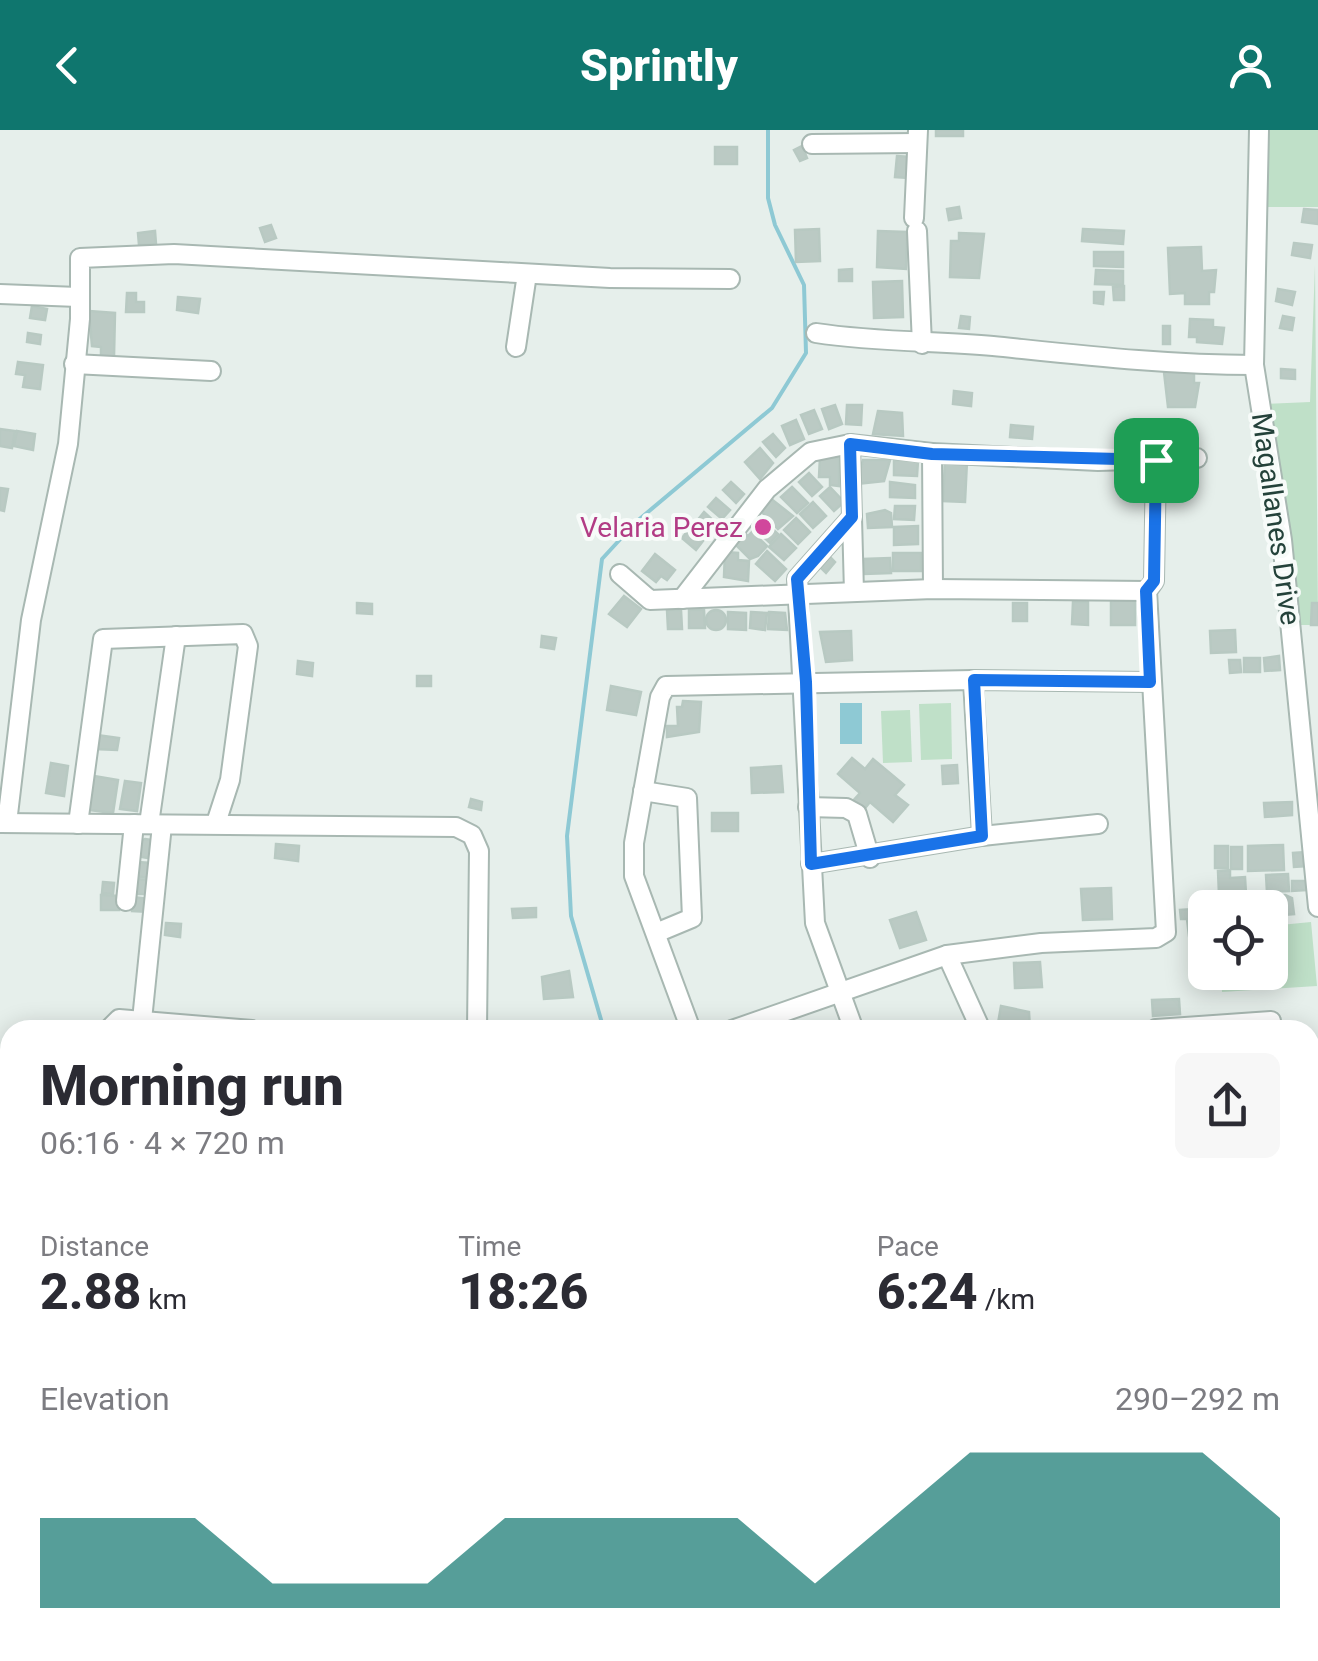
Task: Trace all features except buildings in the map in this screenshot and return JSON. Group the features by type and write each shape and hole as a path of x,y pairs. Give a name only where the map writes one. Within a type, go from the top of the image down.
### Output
{"street":[{"name":"Magallanes Drive","path":"1259,130 1252,313 1254,365 1282,540 1318,907"},
{"path":"812,144 918,137 916,225 922,344"},
{"path":"477,1020 479,851 472,835 439,824 4,823 31,620 68,444 79,260 88,256 174,254 527,274 730,279"},
{"path":"516,347 527,274"},
{"path":"0,294 78,297"},
{"path":"816,333 1172,365 1254,365"},
{"path":"74,364 211,371"},
{"path":"850,444 854,592"},
{"path":"682,599 767,489 810,452 850,444 932,454 1197,458"},
{"path":"932,454 933,589"},
{"path":"762,1020 838,995 900,968 947,955 1041,942 1156,938 1166,932 1146,591 1154,581 1156,460"},
{"path":"849,1020 815,923 806,682 798,594 800,572 852,517"},
{"path":"620,574 650,600 933,589 1146,591"},
{"path":"113,1020 142,1020 148,824 176,636"},
{"path":"78,824 103,640 248,637 230,780 216,823"},
{"path":"687,1020 634,876 634,843 660,697 666,686 974,680 1150,682"},
{"path":"974,680 982,836"},
{"path":"643,792 687,798 692,918 656,934"},
{"path":"808,807 846,808 856,814 870,858"},
{"path":"126,900 148,824"},
{"path":"811,864 870,858 982,836 1098,824"},
{"path":"947,955 976,1020"}],"green space":[{"path":"1267,130 1318,130 1318,207 1263,207"},
{"path":"1315,265 1318,625 1299,625 1288,513 1267,404 1310,402"},
{"path":"951,703 952,759 921,760 919,704"},
{"path":"910,710 912,762 883,763 881,711"},
{"path":"1311,922 1317,986 1288,988 1288,924"}],"water":[{"path":"840,703 862,703 862,744 840,744"}],"waterway":[{"path":"601,1020 571,916 567,836 602,559 636,522 772,408 806,353 804,285 775,225 768,198 768,130"}],"place":[{"name":"Velaria Perez","path":"763,527"}],"route":[{"path":"850,444 932,454 1156,460 1154,581 1146,591 1150,682 974,680 982,836 870,858 811,864 806,682 797,579 852,517 850,444"}]}
